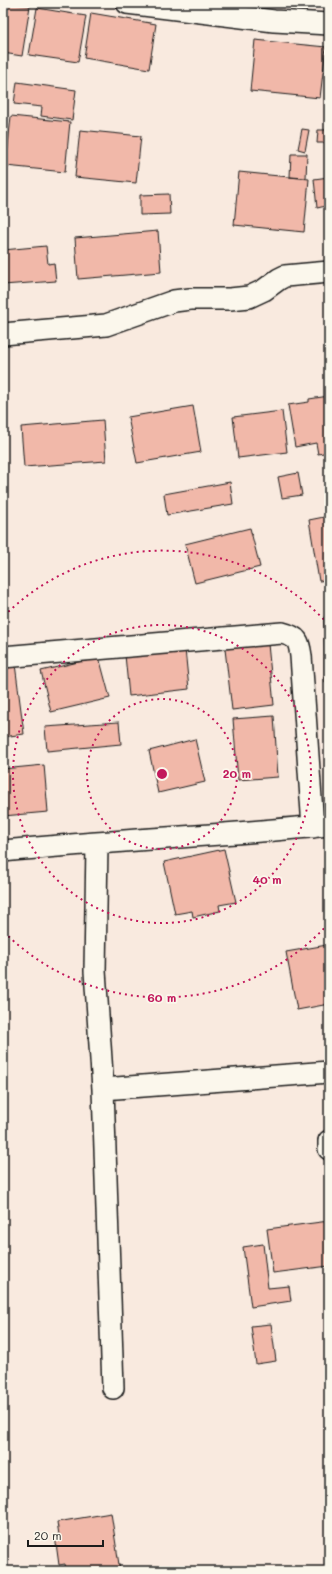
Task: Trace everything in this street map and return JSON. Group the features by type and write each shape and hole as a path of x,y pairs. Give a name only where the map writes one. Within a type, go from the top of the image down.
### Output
{"street":[{"path":"127,3 274,22 329,24"},
{"path":"3,334 106,324 174,301 190,298 249,297 264,290 285,276 329,272"},
{"path":"3,657 282,633 292,635 299,642 321,826 3,851"},
{"path":"97,844 95,971 103,1090 112,1388"},
{"path":"103,1090 329,1072"},
{"path":"329,1141 329,1149"}],"building":[{"path":"3,3 30,6 22,56 3,53"},
{"path":"37,8 86,16 78,62 29,55"},
{"path":"91,13 156,24 149,69 84,58"},
{"path":"255,40 326,47 320,98 250,91"},
{"path":"17,82 76,90 72,120 41,116 42,107 14,104"},
{"path":"3,115 6,115 3,147"},
{"path":"11,116 70,122 65,172 6,166"},
{"path":"302,129 309,130 305,151 298,149"},
{"path":"80,130 141,136 136,183 75,177"},
{"path":"318,130 329,130 329,143 317,143"},
{"path":"291,154 307,154 306,178 290,177"},
{"path":"239,172 309,179 304,232 234,225"},
{"path":"329,177 329,227 326,206 317,208 314,179"},
{"path":"169,194 170,214 140,215 140,195"},
{"path":"158,231 161,272 78,279 75,238"},
{"path":"46,246 48,264 54,263 56,281 3,285 3,250"},
{"path":"329,396 329,452 318,454 316,443 295,447 288,405 309,402 309,399"},
{"path":"193,406 201,452 137,463 128,417"},
{"path":"282,411 287,452 238,458 233,417"},
{"path":"103,420 106,461 24,467 21,427"},
{"path":"298,473 302,495 282,498 278,477"},
{"path":"230,482 233,504 167,515 164,494"},
{"path":"329,516 329,580 319,581 309,520"},
{"path":"250,528 260,567 195,583 185,544"},
{"path":"324,617 329,617 329,682 325,682"},
{"path":"268,644 274,705 232,710 225,649"},
{"path":"185,649 189,689 129,696 125,655"},
{"path":"99,657 110,698 51,712 41,671"},
{"path":"15,664 24,734 3,737 3,665"},
{"path":"274,716 278,777 238,780 233,719"},
{"path":"119,722 121,744 47,751 45,727"},
{"path":"195,739 205,782 158,793 149,751"},
{"path":"44,765 48,812 3,816 3,769"},
{"path":"224,849 236,902 219,905 220,911 193,917 192,911 175,914 164,862"},
{"path":"327,945 329,954 329,1004 297,1010 286,952"},
{"path":"329,1221 329,1266 273,1273 267,1229"},
{"path":"263,1244 268,1288 289,1286 291,1301 251,1307 243,1247"},
{"path":"271,1324 276,1361 256,1364 251,1326"},
{"path":"111,1513 120,1571 66,1571 65,1564 59,1565 55,1536 59,1535 57,1522"}]}
